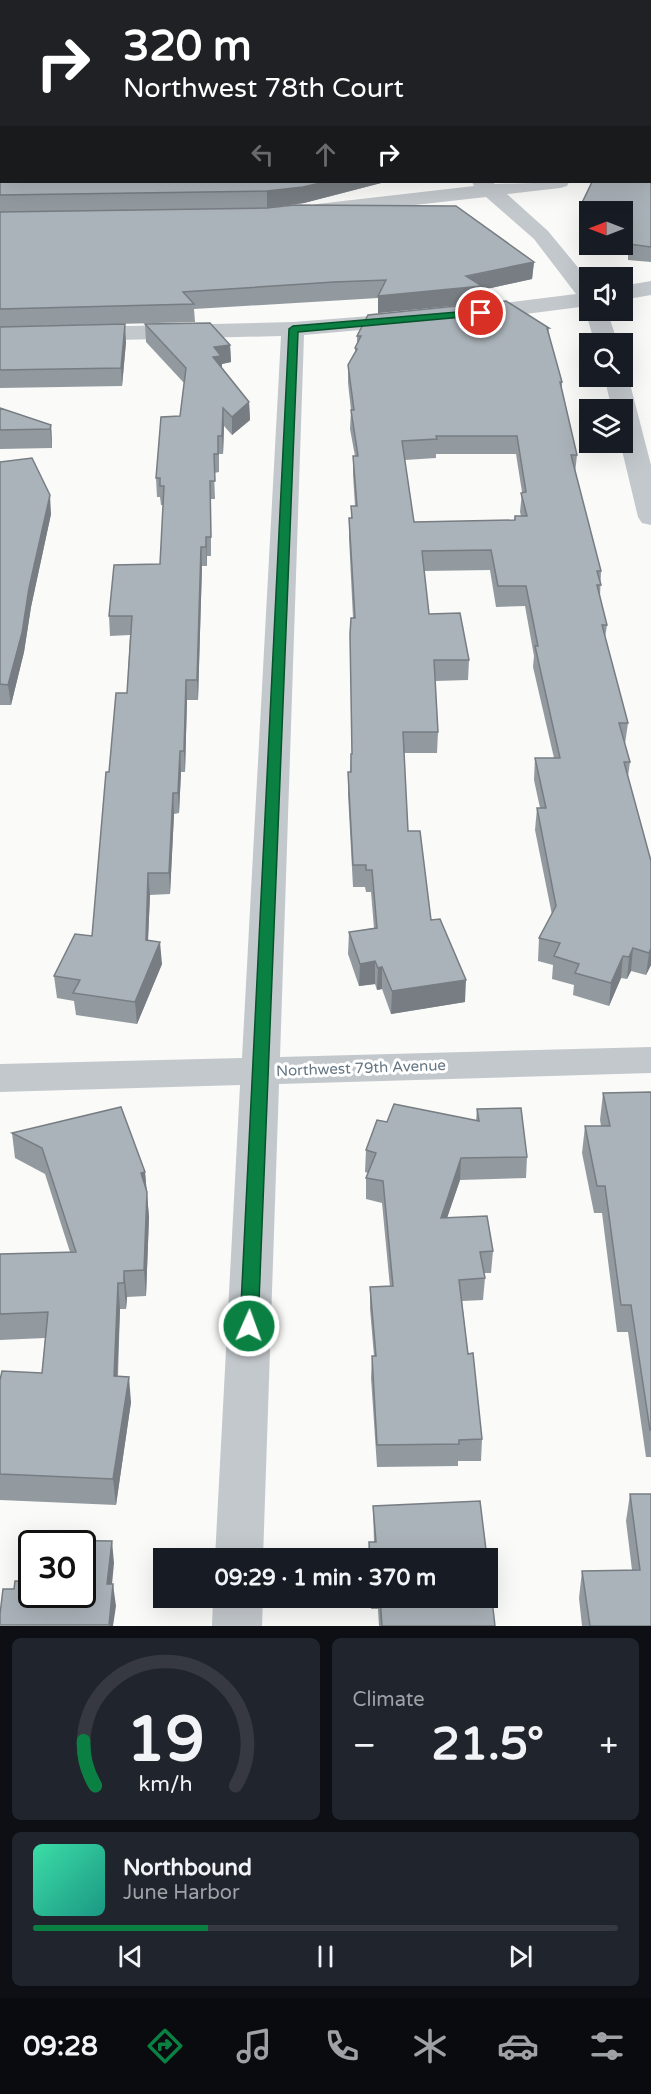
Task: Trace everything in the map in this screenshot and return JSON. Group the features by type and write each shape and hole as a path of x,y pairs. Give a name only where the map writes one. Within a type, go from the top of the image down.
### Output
{"street":[{"path":"302,212 487,186 542,183"},
{"path":"487,186 541,235 579,284"},
{"path":"633,291 651,288"},
{"path":"449,317 579,299"},
{"path":"0,336 293,329 426,319"},
{"path":"240,1548 293,329"},
{"path":"619,387 651,516"},
{"name":"Northwest 79th Avenue","path":"0,1078 651,1059"},
{"path":"237,1626 238,1608"}],"building":[{"path":"0,183 321,183 267,191 0,195"},
{"path":"592,183 651,183 651,247 633,245 633,201 583,201"},
{"path":"294,205 456,206 534,262 466,276 482,286 378,296 386,280 183,292 194,304 0,309 0,212 267,208"},
{"path":"506,301 549,328 547,328 562,382 560,382 577,455 571,455 601,571 597,571 601,585 597,585 607,625 602,625 628,723 619,723 630,762 624,762 651,861 651,948 649,953 633,948 629,957 623,956 611,983 575,973 579,964 554,956 560,943 539,938 556,906 537,808 546,808 535,758 560,758 535,646 538,646 526,586 498,586 491,550 422,551 429,614 460,613 469,660 434,660 438,732 403,732 408,831 420,831 431,920 440,919 466,980 392,991 382,967 378,968 375,961 360,964 349,932 377,928 372,870 366,870 366,865 353,865 348,772 351,772 352,754 350,634 351,618 355,618 349,518 352,518 351,506 357,506 353,456 358,456 351,410 354,410 348,365 361,336 357,336 368,315","holes":["436,436 517,436 526,492 521,493 527,516 515,516 515,520 414,522 402,441 437,439"]},
{"path":"210,323 230,345 214,347 221,356 213,357 249,402 232,417 223,408 222,436 218,436 218,454 214,454 215,481 210,481 211,537 206,537 206,547 201,547 197,680 186,680 184,751 180,751 178,793 173,793 169,873 148,873 146,940 160,942 135,1002 73,993 80,980 54,976 75,934 92,936 106,772 109,772 116,693 127,693 132,616 109,616 114,565 160,564 164,486 160,486 160,478 156,478 161,417 180,416 186,368 145,324"},
{"path":"125,324 121,368 0,370 0,327"},
{"path":"0,408 51,425 50,429 0,430"},
{"path":"32,458 50,495 29,588 22,633 8,685 0,684 0,462"},
{"path":"651,1092 650,1430 631,1305 621,1305 605,1186 597,1186 585,1126 610,1126 603,1093"},
{"path":"394,1104 479,1121 477,1109 521,1108 527,1157 461,1158 441,1218 487,1216 493,1251 480,1252 485,1278 459,1280 468,1354 473,1353 482,1439 459,1440 459,1444 377,1445 372,1356 376,1356 370,1287 393,1286 383,1181 366,1178 376,1153 366,1150 377,1120 387,1122"},
{"path":"121,1107 145,1172 141,1173 147,1192 144,1270 124,1271 124,1283 118,1283 114,1376 129,1377 113,1479 0,1474 0,1380 2,1371 42,1373 48,1312 0,1314 0,1254 76,1252 42,1148 12,1133"},
{"path":"630,1494 651,1494 651,1626 590,1626 582,1571 640,1570"},
{"path":"480,1501 486,1548 369,1548 369,1542 376,1542 373,1506"},
{"path":"96,1541 112,1541 107,1584 113,1584 109,1625 0,1625 3,1589 14,1589 15,1581 18,1581 18,1608 96,1608"},
{"path":"381,1608 493,1608 495,1626 382,1626"}],"route":[{"path":"249,1326 293,329 481,313"}]}
